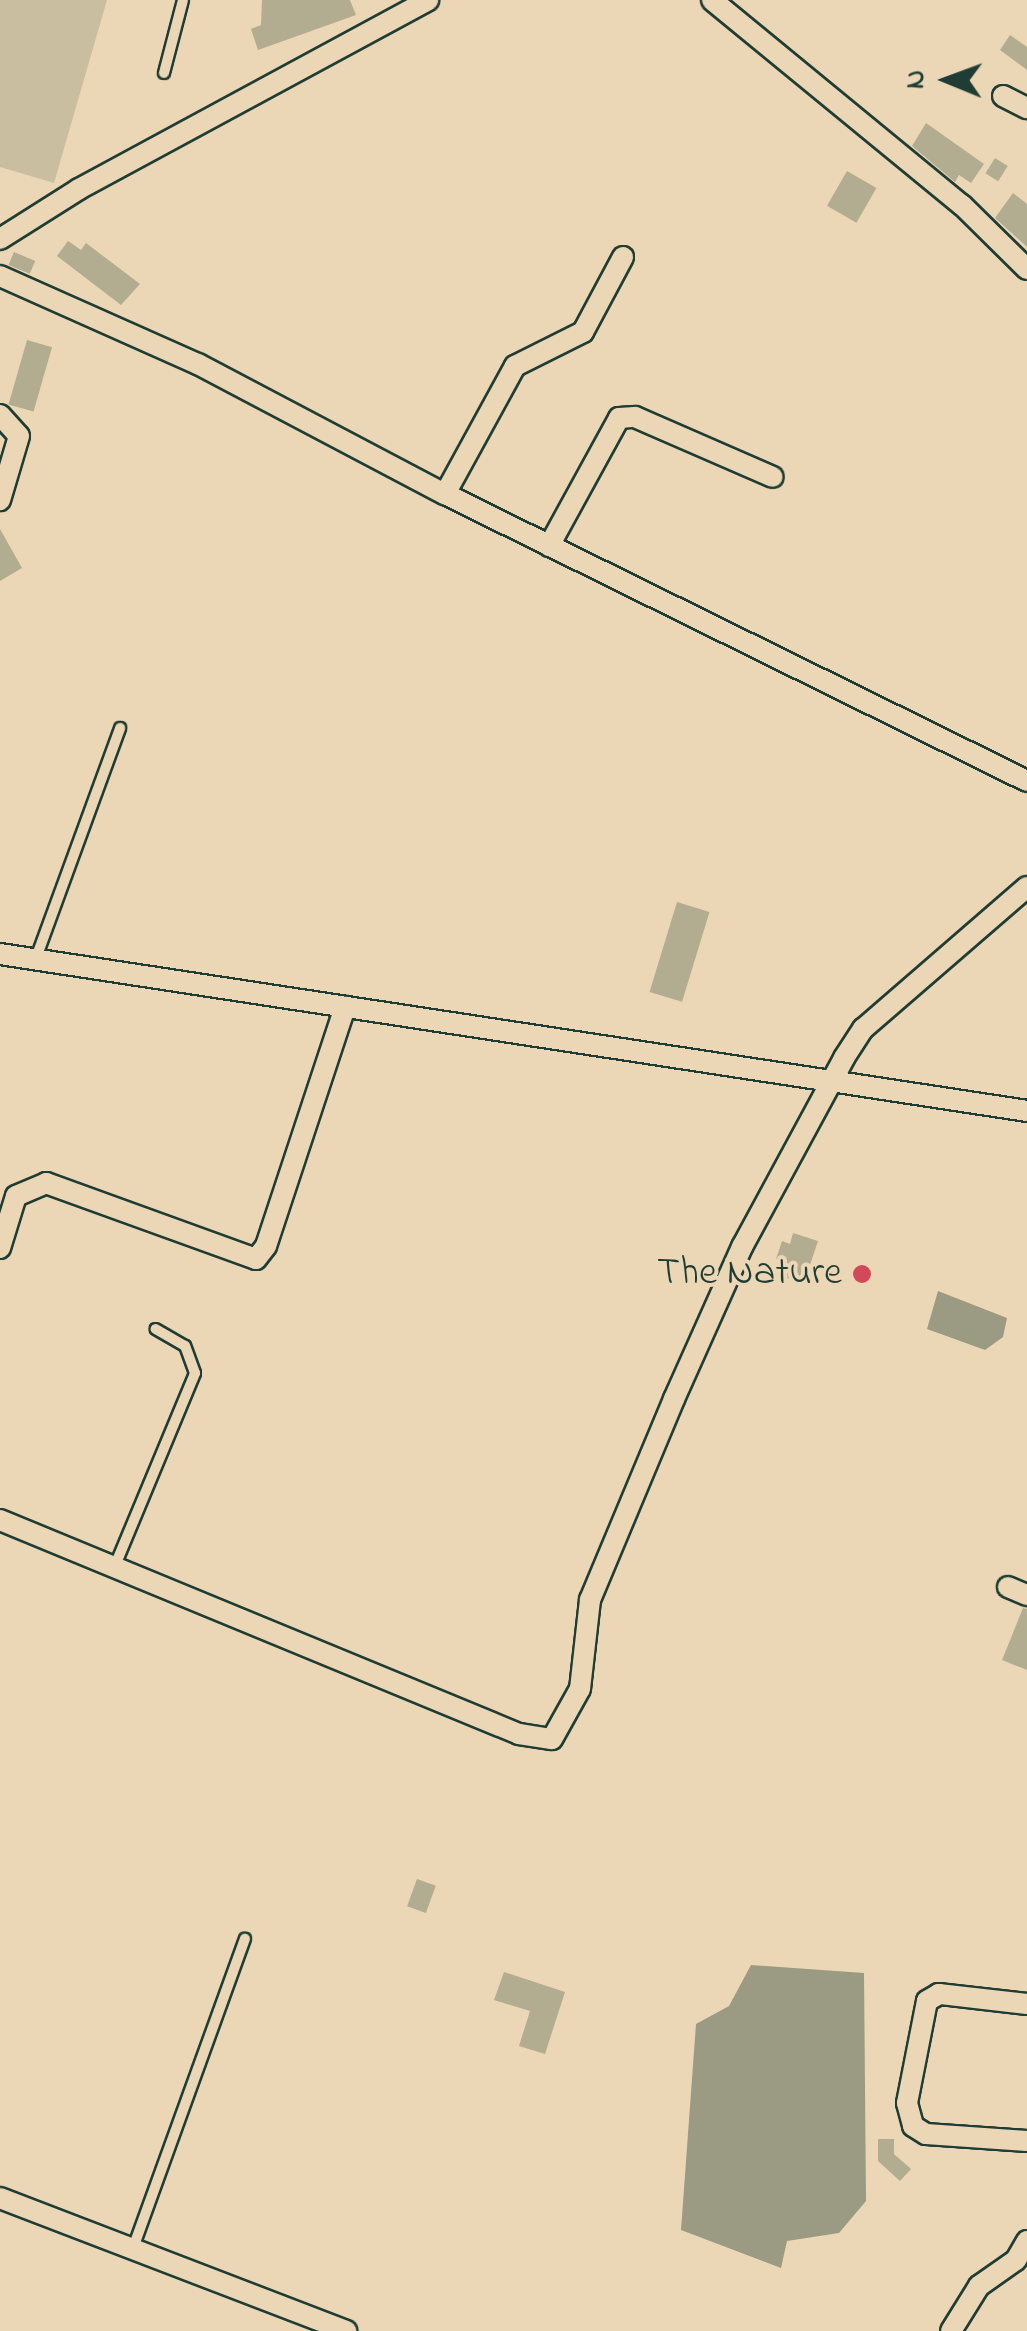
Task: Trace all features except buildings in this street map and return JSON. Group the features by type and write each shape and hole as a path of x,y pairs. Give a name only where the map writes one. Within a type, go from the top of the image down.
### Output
{"street":[{"path":"0,239 78,189 428,0"},
{"path":"712,0 962,205 1027,269"},
{"path":"1003,96 1027,108"},
{"path":"445,494 515,366 583,332 623,257"},
{"path":"0,276 198,364 548,546 1027,782"},
{"path":"0,415 20,436 0,500"},
{"path":"548,546 619,418 636,417 774,476"},
{"path":"0,1520 519,1734 552,1739 580,1688 590,1600 674,1399 742,1248 831,1082 862,1029 1027,888"},
{"path":"0,954 1027,1110"},
{"path":"0,1248 16,1196 46,1183 256,1259 266,1246 346,1007"},
{"path":"1027,2004 939,1994 926,2001 907,2103 908,2118 926,2134 1027,2140"},
{"path":"0,2198 346,2331"},
{"path":"951,2331 979,2286 1016,2260 1027,2242"}],"lane":[{"path":"164,73 182,0"},
{"path":"35,959 120,728"},
{"path":"113,1569 195,1373 185,1346 155,1329"},
{"path":"133,2248 245,1939"}],"shaded area":[{"path":"0,0 107,0 54,183 0,167"},
{"path":"938,1291 1007,1318 1003,1337 985,1350 927,1329"},
{"path":"751,1965 864,1973 866,2201 839,2233 787,2241 781,2268 681,2230 696,2024 729,2006"}],"place":[{"name":"The Nature","path":"862,1274"}]}
